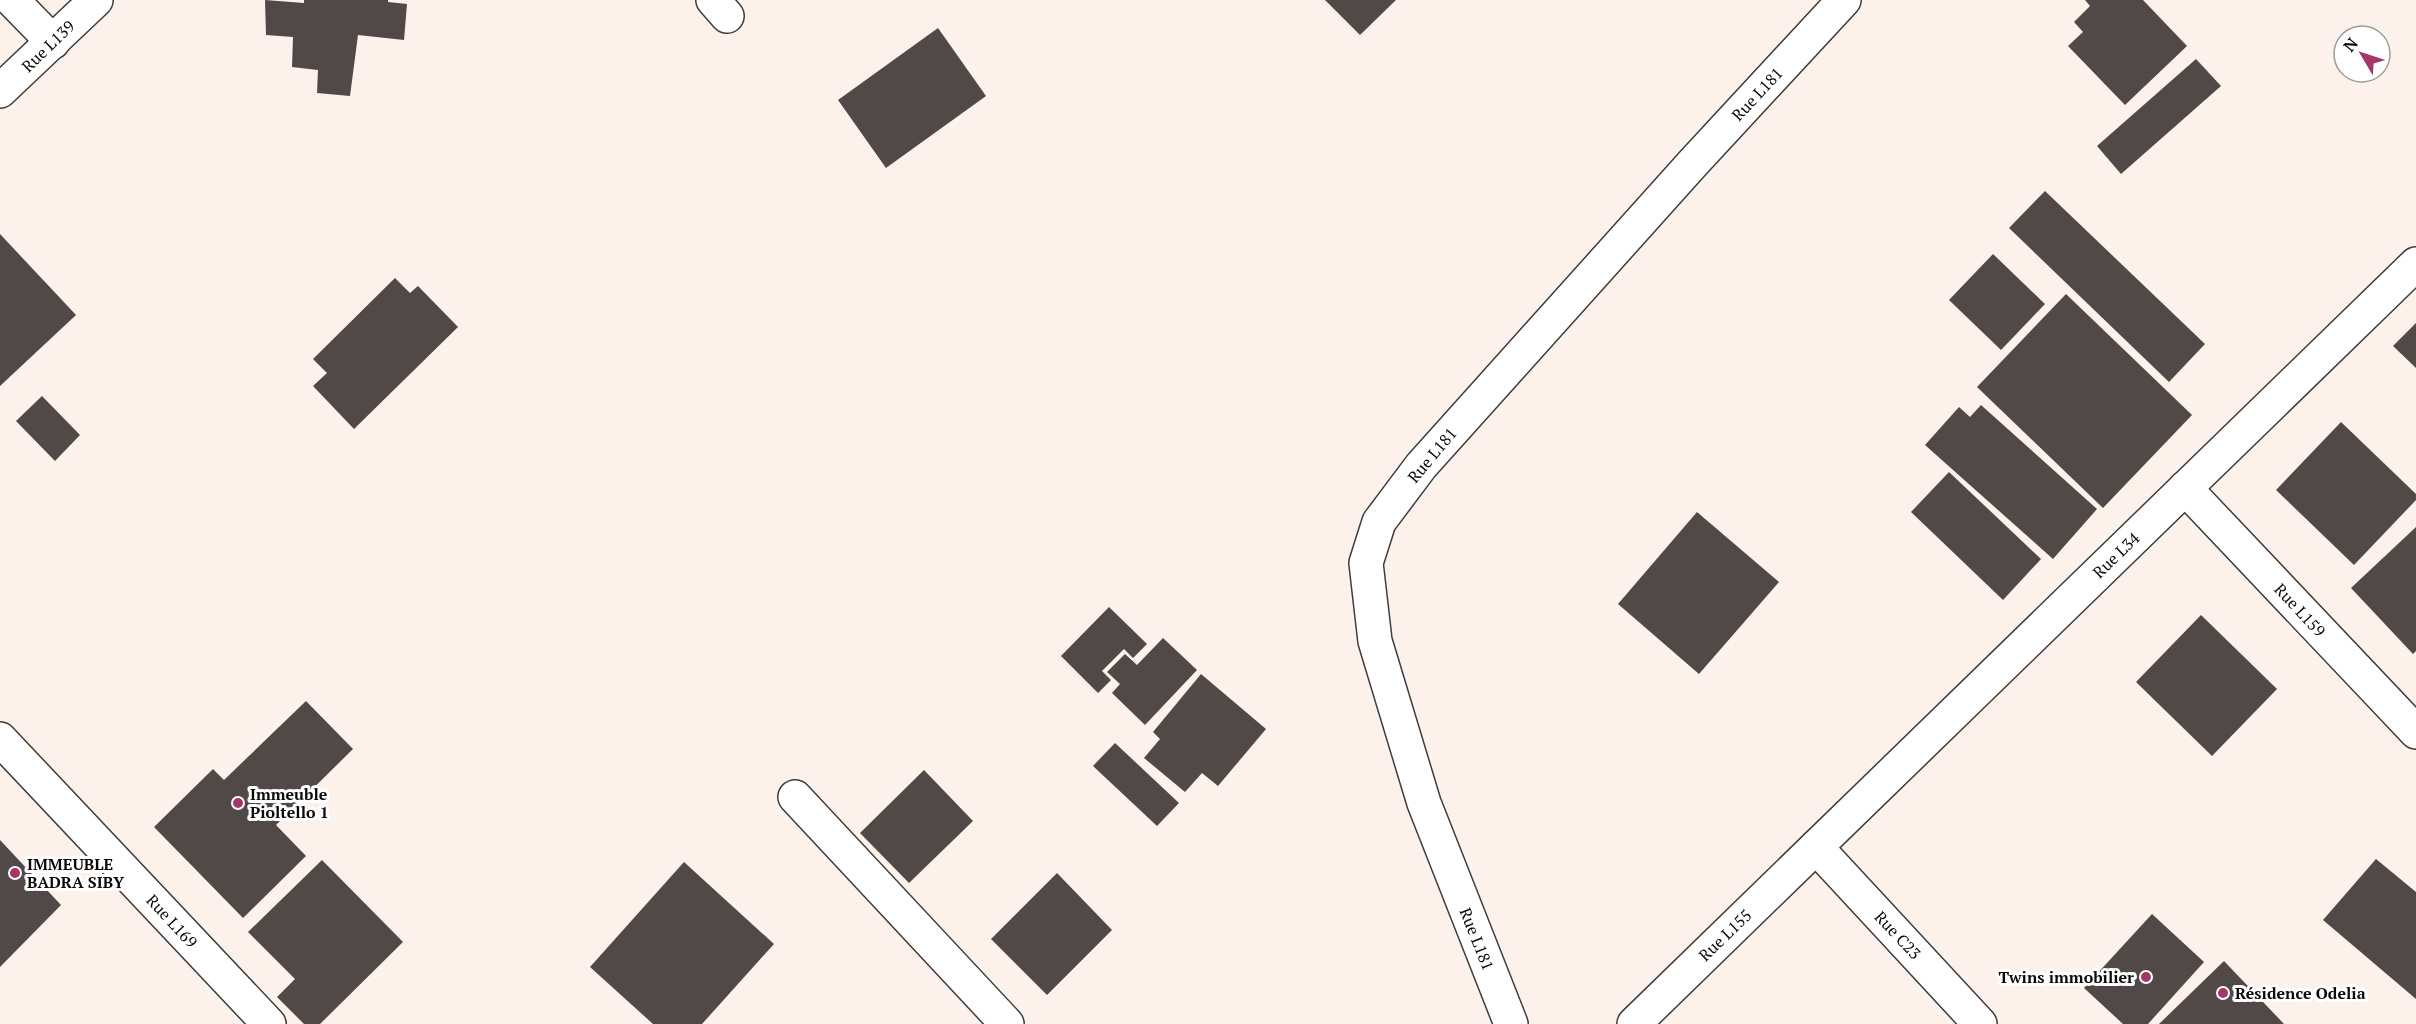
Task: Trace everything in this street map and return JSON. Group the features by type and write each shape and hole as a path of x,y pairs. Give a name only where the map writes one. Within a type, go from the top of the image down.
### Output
{"street":[{"path":"12,0 53,42"},
{"name":"Rue L139","path":"0,91 96,0"},
{"name":"Rue L181","path":"1511,1024 1424,803 1375,641 1366,563 1379,522 1421,466 1693,163 1844,0"},
{"name":"Rue L34","path":"1816,847 2416,264"},
{"name":"Rue L159","path":"2184,488 2416,732"},
{"name":"Rue L169","path":"0,739 270,1024"},
{"path":"795,797 1007,1024"},
{"name":"Rue L155","path":"1634,1024 1816,847"},
{"name":"Rue C23","path":"1816,847 1980,1024"}],"building":[{"path":"265,0 304,3 304,0 388,0 388,2 407,4 404,40 358,35 350,96 317,93 318,70 292,67 293,37 266,35"},
{"path":"1325,0 1396,0 1360,35"},
{"path":"2085,0 2143,0 2187,46 2125,105 2068,46 2083,32 2074,22 2090,6"},
{"path":"938,28 986,96 886,168 838,100"},
{"path":"2196,59 2221,86 2121,174 2097,146"},
{"path":"2045,191 2205,344 2169,382 2009,228"},
{"path":"0,234 76,315 0,386"},
{"path":"1993,254 2045,304 2001,350 1949,300"},
{"path":"395,278 410,293 418,286 458,327 354,429 313,386 327,373 313,359"},
{"path":"2066,294 2192,415 2103,508 1977,387"},
{"path":"2416,323 2416,368 2393,346"},
{"path":"42,396 80,435 55,461 16,421"},
{"path":"1981,405 2097,509 2053,559 1925,445 1959,407 1970,417"},
{"path":"2341,422 2416,494 2416,500 2354,565 2276,490"},
{"path":"1949,472 2041,559 2003,600 1911,512"},
{"path":"1697,512 1779,582 1699,674 1618,604"},
{"path":"2416,527 2416,651 2413,654 2351,588"},
{"path":"1109,607 1147,644 1133,658 1124,649 1102,671 1111,680 1098,693 1061,656"},
{"path":"2201,615 2277,689 2212,756 2136,682"},
{"path":"1163,638 1197,670 1145,725 1112,693 1120,684 1107,672 1125,654 1137,665"},
{"path":"1201,674 1266,729 1218,786 1202,773 1185,792 1144,758 1160,739 1153,732"},
{"name":"Immeuble Pioltello 1","path":"306,701 353,749 276,825 306,856 243,918 154,827 213,769 224,780"},
{"path":"1115,743 1179,803 1157,826 1093,766"},
{"path":"924,770 973,821 909,883 860,833"},
{"name":"IMMEUBLE BADRA SIBY","path":"0,840 61,905 0,967"},
{"path":"2376,859 2416,892 2416,999 2323,920"},
{"path":"322,860 403,942 320,1024 304,1024 277,997 295,979 248,932"},
{"path":"684,862 774,944 702,1024 653,1024 590,967"},
{"path":"1057,873 1112,930 1047,995 991,939"},
{"path":"2152,914 2204,962 2148,1024 2123,1024 2084,988"},
{"name":"Résidence Odelia","path":"2224,961 2284,1024 2159,1024"}],"place":[{"name":"Immeuble Pioltello 1","path":"238,803"},
{"name":"IMMEUBLE BADRA SIBY","path":"15,873"},
{"name":"Twins immobilier","path":"2146,977"},
{"name":"Résidence Odelia","path":"2223,993"}]}
